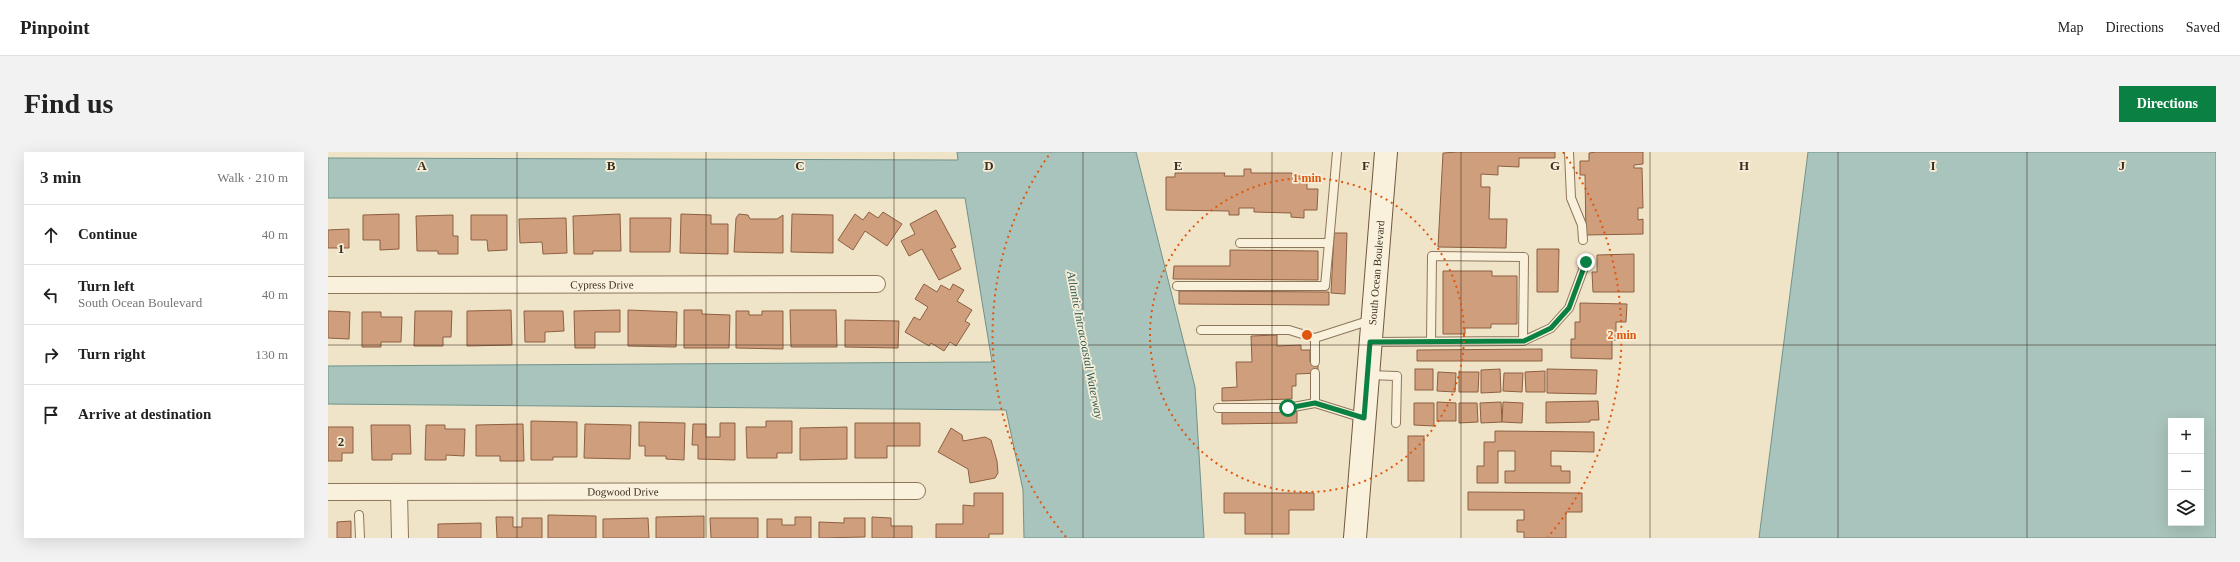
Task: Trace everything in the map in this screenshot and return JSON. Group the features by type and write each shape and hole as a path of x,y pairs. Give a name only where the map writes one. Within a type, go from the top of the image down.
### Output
{"main road":[{"name":"South Ocean Boulevard","path":"1355,538 1386,152"}],"street":[{"name":"Cypress Drive","path":"328,285 877,284"},
{"name":"Dogwood Drive","path":"328,492 917,491"},
{"path":"399,492 400,538"}],"lane":[{"path":"1178,286 1325,286 1337,152"},
{"path":"1569,152 1571,198 1582,225 1583,240"},
{"path":"1240,243 1329,243"},
{"path":"1431,341 1432,256 1524,257 1524,341"},
{"path":"1370,342 1524,341 1551,328 1569,308 1586,262"},
{"path":"1201,330 1288,330 1315,338 1372,320"},
{"path":"1315,338 1315,362"},
{"path":"1315,373 1315,403"},
{"path":"1367,375 1397,376 1396,423"},
{"path":"1218,408 1288,408 1315,403 1364,418"},
{"path":"359,515 360,538"}],"water":[{"name":"Atlantic Intracoastal Waterway","path":"957,152 1136,152 1195,387 1204,538 1024,538 1023,490 1006,410 328,404 328,366 992,362 965,198 328,198 328,158 958,160"},
{"path":"1808,152 2216,152 2216,538 1759,538"}],"building":[{"path":"1555,152 1555,158 1519,158 1519,167 1498,166 1498,175 1481,174 1481,187 1490,187 1489,219 1507,219 1506,248 1438,247 1443,153"},
{"path":"1643,152 1643,164 1634,165 1634,168 1642,168 1643,208 1638,208 1638,220 1643,219 1643,234 1586,235 1585,175 1580,175 1580,161 1589,161 1589,153"},
{"path":"1244,169 1251,169 1251,173 1292,173 1292,176 1307,176 1307,189 1318,189 1317,210 1304,210 1304,218 1291,217 1291,213 1254,212 1254,208 1239,208 1239,215 1229,215 1229,211 1166,210 1166,177 1175,177 1175,173 1225,173 1224,176 1244,176"},
{"path":"936,210 956,247 951,249 961,269 939,280 922,249 909,256 901,241 915,234 910,224"},
{"path":"869,212 878,218 883,212 902,224 887,246 865,231 853,250 838,240 855,214 863,220"},
{"path":"399,214 399,249 380,250 380,240 363,240 363,215"},
{"path":"620,214 621,251 593,251 593,254 574,254 573,216"},
{"path":"681,214 711,215 711,224 728,224 728,254 680,253"},
{"path":"739,214 748,215 750,219 777,219 783,215 783,253 734,252 736,218"},
{"path":"792,214 833,215 833,253 791,252"},
{"path":"453,215 453,236 458,236 458,254 438,254 438,251 417,251 416,216"},
{"path":"471,215 507,215 507,250 488,251 487,240 471,240"},
{"path":"566,218 567,253 543,254 542,242 520,243 519,219"},
{"path":"630,218 671,218 670,252 630,252"},
{"path":"349,229 349,248 328,248 328,230"},
{"path":"1334,233 1347,233 1345,294 1331,293"},
{"path":"1537,249 1559,249 1558,292 1537,292"},
{"path":"1230,250 1318,251 1318,280 1173,279 1174,266 1230,266"},
{"path":"1634,254 1634,292 1593,292 1592,272 1597,272 1597,255"},
{"path":"1443,271 1492,271 1492,276 1517,276 1517,324 1491,324 1491,328 1465,328 1465,334 1443,334"},
{"path":"924,284 937,292 941,285 950,290 953,284 964,290 957,301 972,310 965,321 970,324 956,346 950,342 944,351 931,343 929,346 905,332 914,317 920,320 928,307 915,299"},
{"path":"1179,291 1329,292 1329,305 1179,304"},
{"path":"1580,303 1627,304 1626,322 1616,322 1616,340 1612,340 1612,359 1571,358 1571,339 1575,339 1575,322 1580,322"},
{"path":"511,310 512,345 467,346 467,311"},
{"path":"620,310 620,332 595,332 595,348 575,348 574,311"},
{"path":"628,310 677,312 676,347 628,346"},
{"path":"684,310 702,310 702,314 730,315 729,348 684,348"},
{"path":"790,310 836,310 837,347 791,347"},
{"path":"328,311 350,312 349,339 328,338"},
{"path":"415,311 452,311 451,337 443,337 443,346 414,346"},
{"path":"524,311 563,311 564,331 545,332 545,342 525,342"},
{"path":"736,311 749,311 749,315 762,315 762,311 783,311 783,349 736,348"},
{"path":"362,312 381,312 381,317 402,317 401,342 381,342 381,347 362,347"},
{"path":"845,320 899,321 898,348 845,347"},
{"path":"1277,335 1277,346 1301,345 1301,350 1310,350 1310,362 1318,362 1318,373 1296,374 1296,386 1292,386 1292,399 1222,401 1222,388 1237,387 1236,362 1252,362 1251,336"},
{"path":"1542,349 1542,361 1417,361 1417,350"},
{"path":"1415,369 1433,369 1433,390 1415,390"},
{"path":"1500,369 1501,392 1481,393 1481,370"},
{"path":"1547,369 1597,370 1596,394 1547,393"},
{"path":"1545,371 1545,392 1526,392 1525,372"},
{"path":"1438,372 1456,373 1455,392 1437,391"},
{"path":"1459,372 1479,372 1478,392 1459,392"},
{"path":"1504,373 1523,373 1522,392 1503,391"},
{"path":"1598,401 1599,420 1590,420 1590,422 1546,423 1546,402"},
{"path":"1437,402 1456,403 1456,421 1437,421"},
{"path":"1501,402 1502,422 1481,423 1480,403"},
{"path":"1503,402 1523,403 1522,423 1502,422"},
{"path":"1414,403 1434,403 1434,426 1414,425"},
{"path":"1459,403 1477,403 1478,422 1459,423"},
{"path":"1297,411 1297,423 1222,424 1222,412"},
{"path":"531,421 577,422 577,457 553,457 553,460 531,460"},
{"path":"766,421 792,421 792,453 777,453 777,458 747,458 746,427 766,427"},
{"path":"639,422 685,423 684,460 666,459 666,456 645,456 645,446 639,446"},
{"path":"720,423 735,423 735,460 698,459 698,445 692,445 693,424 706,424 706,437 720,437"},
{"path":"855,423 920,423 920,446 887,446 887,458 855,458"},
{"path":"523,424 524,461 500,461 500,456 476,456 476,425"},
{"path":"585,424 631,425 630,459 584,458"},
{"path":"371,425 410,425 411,454 392,454 392,460 372,460"},
{"path":"426,425 445,425 445,429 465,429 464,456 446,455 446,460 425,460"},
{"path":"328,427 353,427 353,453 342,453 342,461 328,461"},
{"path":"847,427 847,459 800,460 800,428"},
{"path":"951,428 962,435 963,441 985,437 991,440 997,461 998,473 995,478 970,483 968,469 938,452"},
{"path":"1495,431 1594,432 1594,452 1551,451 1551,466 1561,466 1561,471 1570,471 1570,483 1505,483 1505,471 1515,471 1515,451 1498,451 1498,483 1477,483 1477,466 1484,466 1484,442 1495,442"},
{"path":"1408,436 1424,436 1424,481 1408,481"},
{"path":"1468,492 1582,493 1582,512 1566,512 1566,538 1524,538 1524,532 1517,532 1517,520 1524,520 1524,510 1468,510"},
{"path":"974,493 1003,493 1003,534 989,534 989,538 936,538 936,524 963,524 963,505 974,506"},
{"path":"1224,493 1314,493 1314,510 1289,510 1289,534 1245,534 1245,513 1224,513"},
{"path":"548,515 596,516 596,538 548,538"},
{"path":"704,516 704,538 656,538 656,517"},
{"path":"496,517 513,517 513,527 522,527 522,518 542,518 542,538 497,538"},
{"path":"795,517 811,517 811,538 767,538 767,519 782,519 782,525 795,525"},
{"path":"872,517 891,518 891,526 912,526 912,538 872,538"},
{"path":"648,518 649,538 603,538 603,519"},
{"path":"710,518 758,518 758,538 711,538"},
{"path":"844,518 865,518 865,537 819,538 819,522 844,523"},
{"path":"351,521 351,538 337,538 337,522"},
{"path":"481,523 481,538 438,538 438,524"}],"route":[{"path":"1288,408 1315,403 1364,418 1370,342 1524,341 1551,328 1569,308 1586,262"}]}
